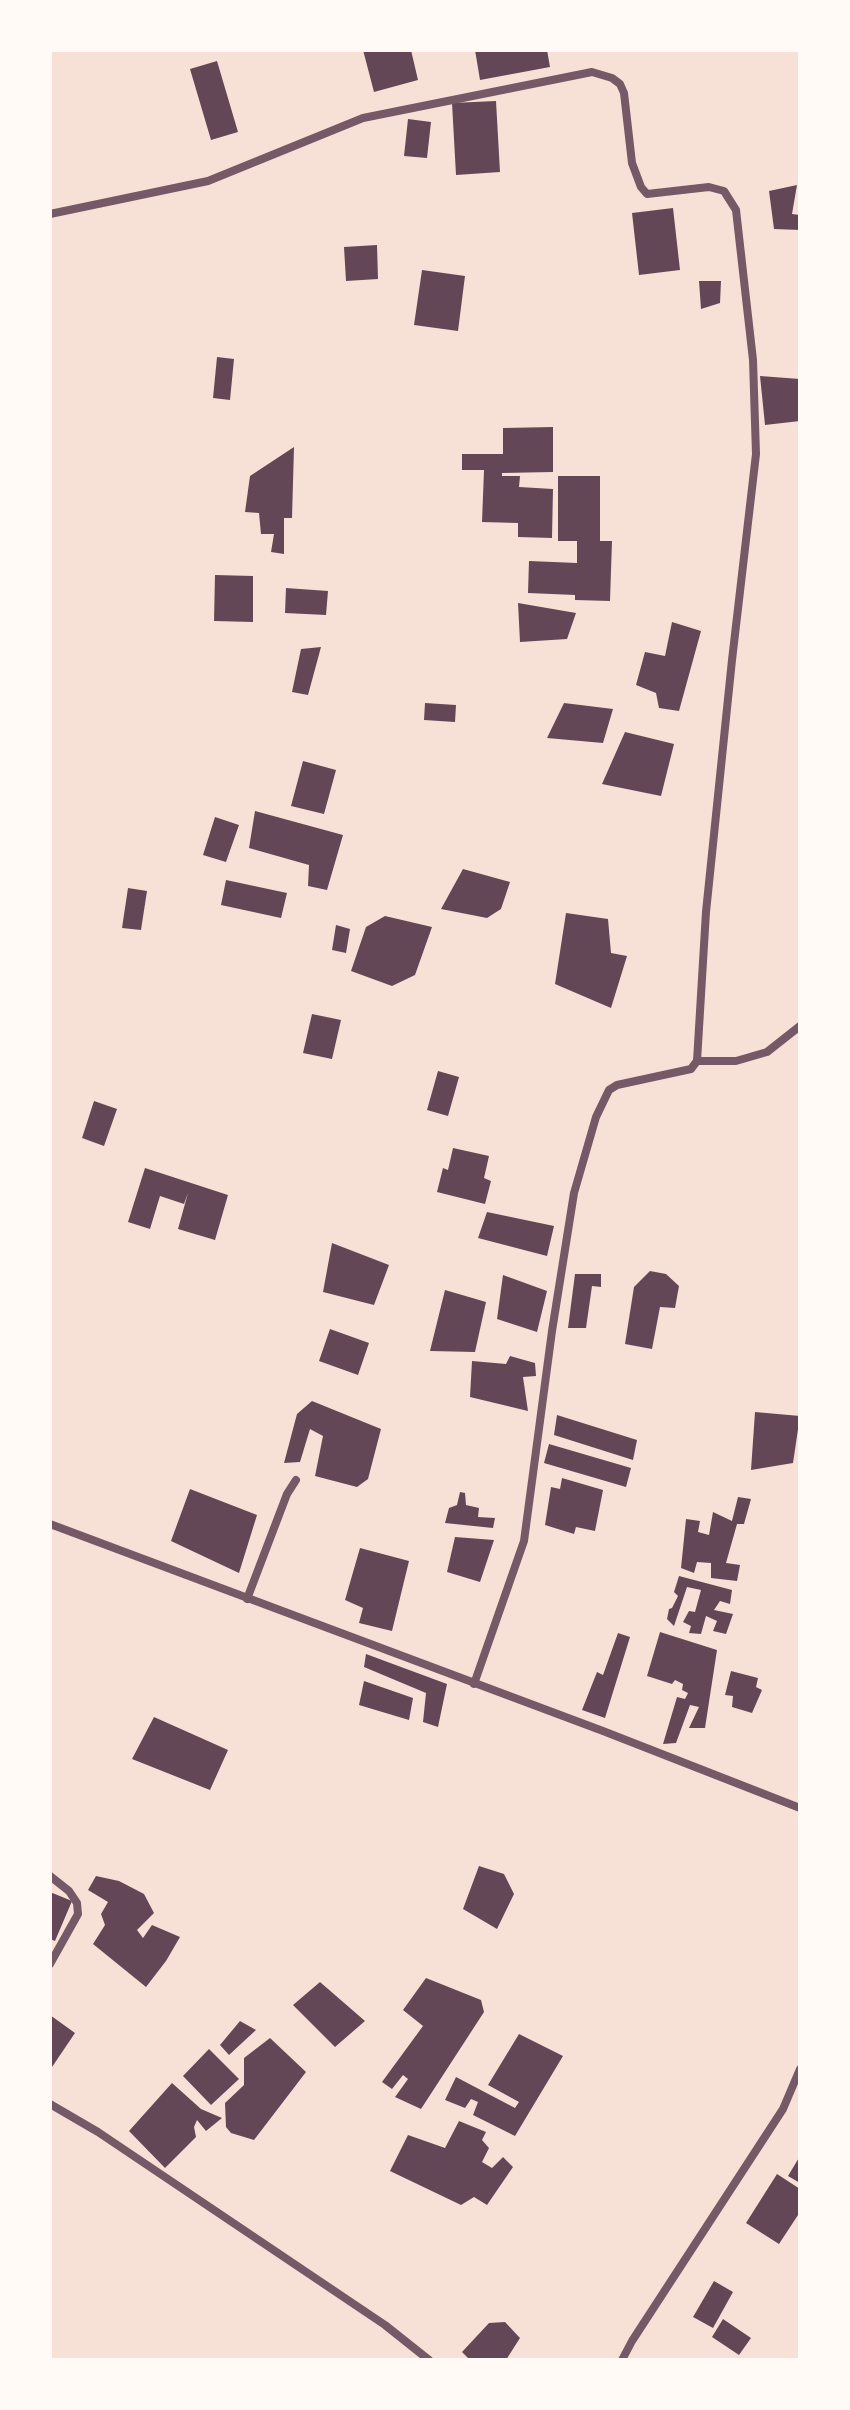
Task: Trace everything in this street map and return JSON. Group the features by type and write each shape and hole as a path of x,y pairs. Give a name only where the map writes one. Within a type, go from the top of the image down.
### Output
{"street":[{"path":"50,214 208,181 363,118 592,72 620,84 624,93 632,163 647,194 709,187 724,191 736,210 753,360 756,454 706,912 697,1061 691,1069 617,1085 609,1090 596,1117 574,1193 524,1541 474,1684"},
{"path":"697,1061 736,1061 767,1052 800,1026"},
{"path":"247,1599 287,1494 296,1480"},
{"path":"50,1524 800,1808"},
{"path":"50,1876 69,1891 77,1903 78,1914 50,1964"},
{"path":"622,2360 783,2109 800,2069"},
{"path":"50,2104 98,2132 372,2316 429,2360"}],"building":[{"path":"363,50 411,50 418,80 374,92"},
{"path":"475,50 547,50 550,67 480,80"},
{"path":"217,61 238,132 211,140 190,69"},
{"path":"496,101 500,172 456,175 452,103"},
{"path":"408,119 431,122 427,158 404,156"},
{"path":"797,185 792,214 800,215 800,230 774,229 769,191"},
{"path":"673,208 680,270 639,275 632,213"},
{"path":"377,245 378,279 346,281 344,247"},
{"path":"422,270 465,276 458,331 414,325"},
{"path":"699,281 721,281 720,303 701,309"},
{"path":"217,357 234,359 230,400 213,398"},
{"path":"760,376 800,379 800,421 765,425"},
{"path":"553,427 553,472 502,473 502,476 520,476 519,487 553,489 552,538 518,537 518,523 482,522 484,470 462,470 462,454 503,454 503,428"},
{"path":"294,447 292,518 284,518 284,554 271,552 274,534 261,534 259,513 245,512 250,476"},
{"path":"558,476 600,476 600,541 612,541 610,601 575,600 575,595 528,593 529,561 577,563 577,541 558,541"},
{"path":"215,575 253,576 253,622 214,621"},
{"path":"286,588 328,591 326,615 285,613"},
{"path":"518,603 576,613 567,639 520,642"},
{"path":"672,622 701,631 679,711 659,708 656,693 636,685 645,652 665,656"},
{"path":"321,647 308,695 292,692 301,649"},
{"path":"425,703 456,705 455,722 424,720"},
{"path":"564,703 613,709 603,743 547,738"},
{"path":"625,732 674,744 661,796 602,784"},
{"path":"303,761 336,770 324,814 291,806"},
{"path":"255,811 343,835 327,890 308,886 309,865 249,848"},
{"path":"215,817 239,825 226,862 203,855"},
{"path":"463,869 510,882 501,909 487,918 441,909"},
{"path":"226,880 287,893 281,918 221,905"},
{"path":"128,888 147,891 141,930 122,928"},
{"path":"566,913 608,919 611,953 627,956 611,1008 555,984"},
{"path":"385,916 432,927 415,975 392,986 351,971 366,927"},
{"path":"336,925 350,929 346,953 332,950"},
{"path":"312,1014 341,1020 332,1059 303,1053"},
{"path":"438,1071 459,1077 448,1116 427,1110"},
{"path":"94,1101 117,1109 104,1146 82,1138"},
{"path":"453,1148 489,1156 484,1178 491,1181 485,1204 437,1192 443,1168 448,1170"},
{"path":"145,1168 228,1195 215,1240 178,1229 188,1193 184,1204 160,1196 150,1229 128,1222"},
{"path":"487,1212 554,1226 547,1256 478,1238"},
{"path":"332,1243 389,1265 374,1305 323,1292"},
{"path":"650,1271 666,1274 679,1286 675,1308 660,1307 652,1349 625,1344 634,1287"},
{"path":"575,1274 601,1274 601,1287 592,1286 586,1328 568,1328"},
{"path":"503,1275 547,1291 537,1332 497,1319"},
{"path":"445,1290 486,1302 475,1352 430,1351"},
{"path":"330,1329 369,1343 358,1375 319,1361"},
{"path":"510,1356 535,1363 536,1376 523,1377 528,1411 470,1397 472,1361 506,1364"},
{"path":"312,1401 381,1429 368,1479 357,1487 315,1476 323,1436 310,1429 300,1462 284,1463 297,1414"},
{"path":"755,1412 800,1416 793,1463 751,1470"},
{"path":"557,1415 637,1440 633,1460 554,1435"},
{"path":"549,1444 631,1468 626,1487 544,1463"},
{"path":"562,1478 603,1490 595,1531 576,1527 574,1534 545,1525 551,1487 560,1489"},
{"path":"190,1489 257,1515 239,1573 171,1541"},
{"path":"460,1492 465,1493 466,1505 479,1508 478,1517 495,1518 493,1528 445,1523 449,1508 457,1505"},
{"path":"738,1497 751,1499 744,1524 737,1524 726,1563 740,1565 737,1581 711,1578 711,1563 697,1562 694,1573 681,1568 686,1519 700,1521 698,1532 709,1535 713,1512 732,1521"},
{"path":"455,1537 494,1540 480,1582 447,1572"},
{"path":"360,1548 409,1561 392,1631 359,1623 363,1608 345,1600"},
{"path":"679,1576 732,1590 730,1604 720,1601 714,1610 733,1614 726,1634 713,1631 717,1621 706,1616 701,1634 689,1633 691,1626 683,1622 689,1611 695,1612 701,1590 687,1587 674,1626 667,1619 669,1609 678,1596 674,1592"},
{"path":"660,1632 717,1650 705,1728 689,1728 699,1707 690,1705 676,1743 663,1744 677,1697 685,1699 688,1693 682,1690 683,1684 675,1680 672,1684 647,1676"},
{"path":"618,1633 630,1637 605,1718 582,1710 597,1672 603,1675"},
{"path":"366,1654 447,1684 438,1727 423,1722 426,1693 364,1667"},
{"path":"731,1671 758,1678 756,1687 762,1690 752,1713 732,1707 733,1696 725,1695"},
{"path":"364,1681 413,1698 409,1720 359,1705"},
{"path":"154,1717 228,1750 210,1790 132,1759"},
{"path":"479,1866 504,1874 514,1894 497,1929 463,1909"},
{"path":"96,1876 119,1881 144,1894 154,1913 137,1930 143,1938 152,1925 180,1937 146,1987 93,1944 105,1925 101,1914 108,1902 88,1890"},
{"path":"50,1892 72,1901 55,1941 50,1939"},
{"path":"426,1978 481,2000 484,2012 421,2109 395,2097 408,2079 403,2075 392,2089 382,2082 423,2026 403,2010"},
{"path":"320,1982 365,2021 335,2047 293,2005"},
{"path":"50,2015 75,2033 50,2070"},
{"path":"240,2021 256,2030 229,2055 220,2045"},
{"path":"519,2034 563,2056 515,2136 473,2115 478,2102 471,2099 465,2108 445,2100 456,2077 515,2108 519,2102 488,2085"},
{"path":"270,2038 306,2072 254,2140 231,2133 226,2127 225,2103 244,2085 244,2058"},
{"path":"209,2049 239,2079 211,2105 183,2076"},
{"path":"172,2083 201,2109 222,2118 206,2131 197,2120 194,2127 196,2137 165,2168 129,2131"},
{"path":"459,2121 486,2132 482,2140 489,2148 482,2162 492,2168 503,2157 513,2167 487,2205 474,2197 461,2205 390,2171 408,2135 445,2148"},
{"path":"800,2156 800,2183 788,2176"},
{"path":"777,2174 800,2189 800,2212 779,2244 746,2223"},
{"path":"714,2281 733,2292 713,2328 693,2317"},
{"path":"723,2319 751,2338 739,2355 712,2337"},
{"path":"505,2322 520,2338 506,2360 470,2360 462,2352 489,2323"}]}
